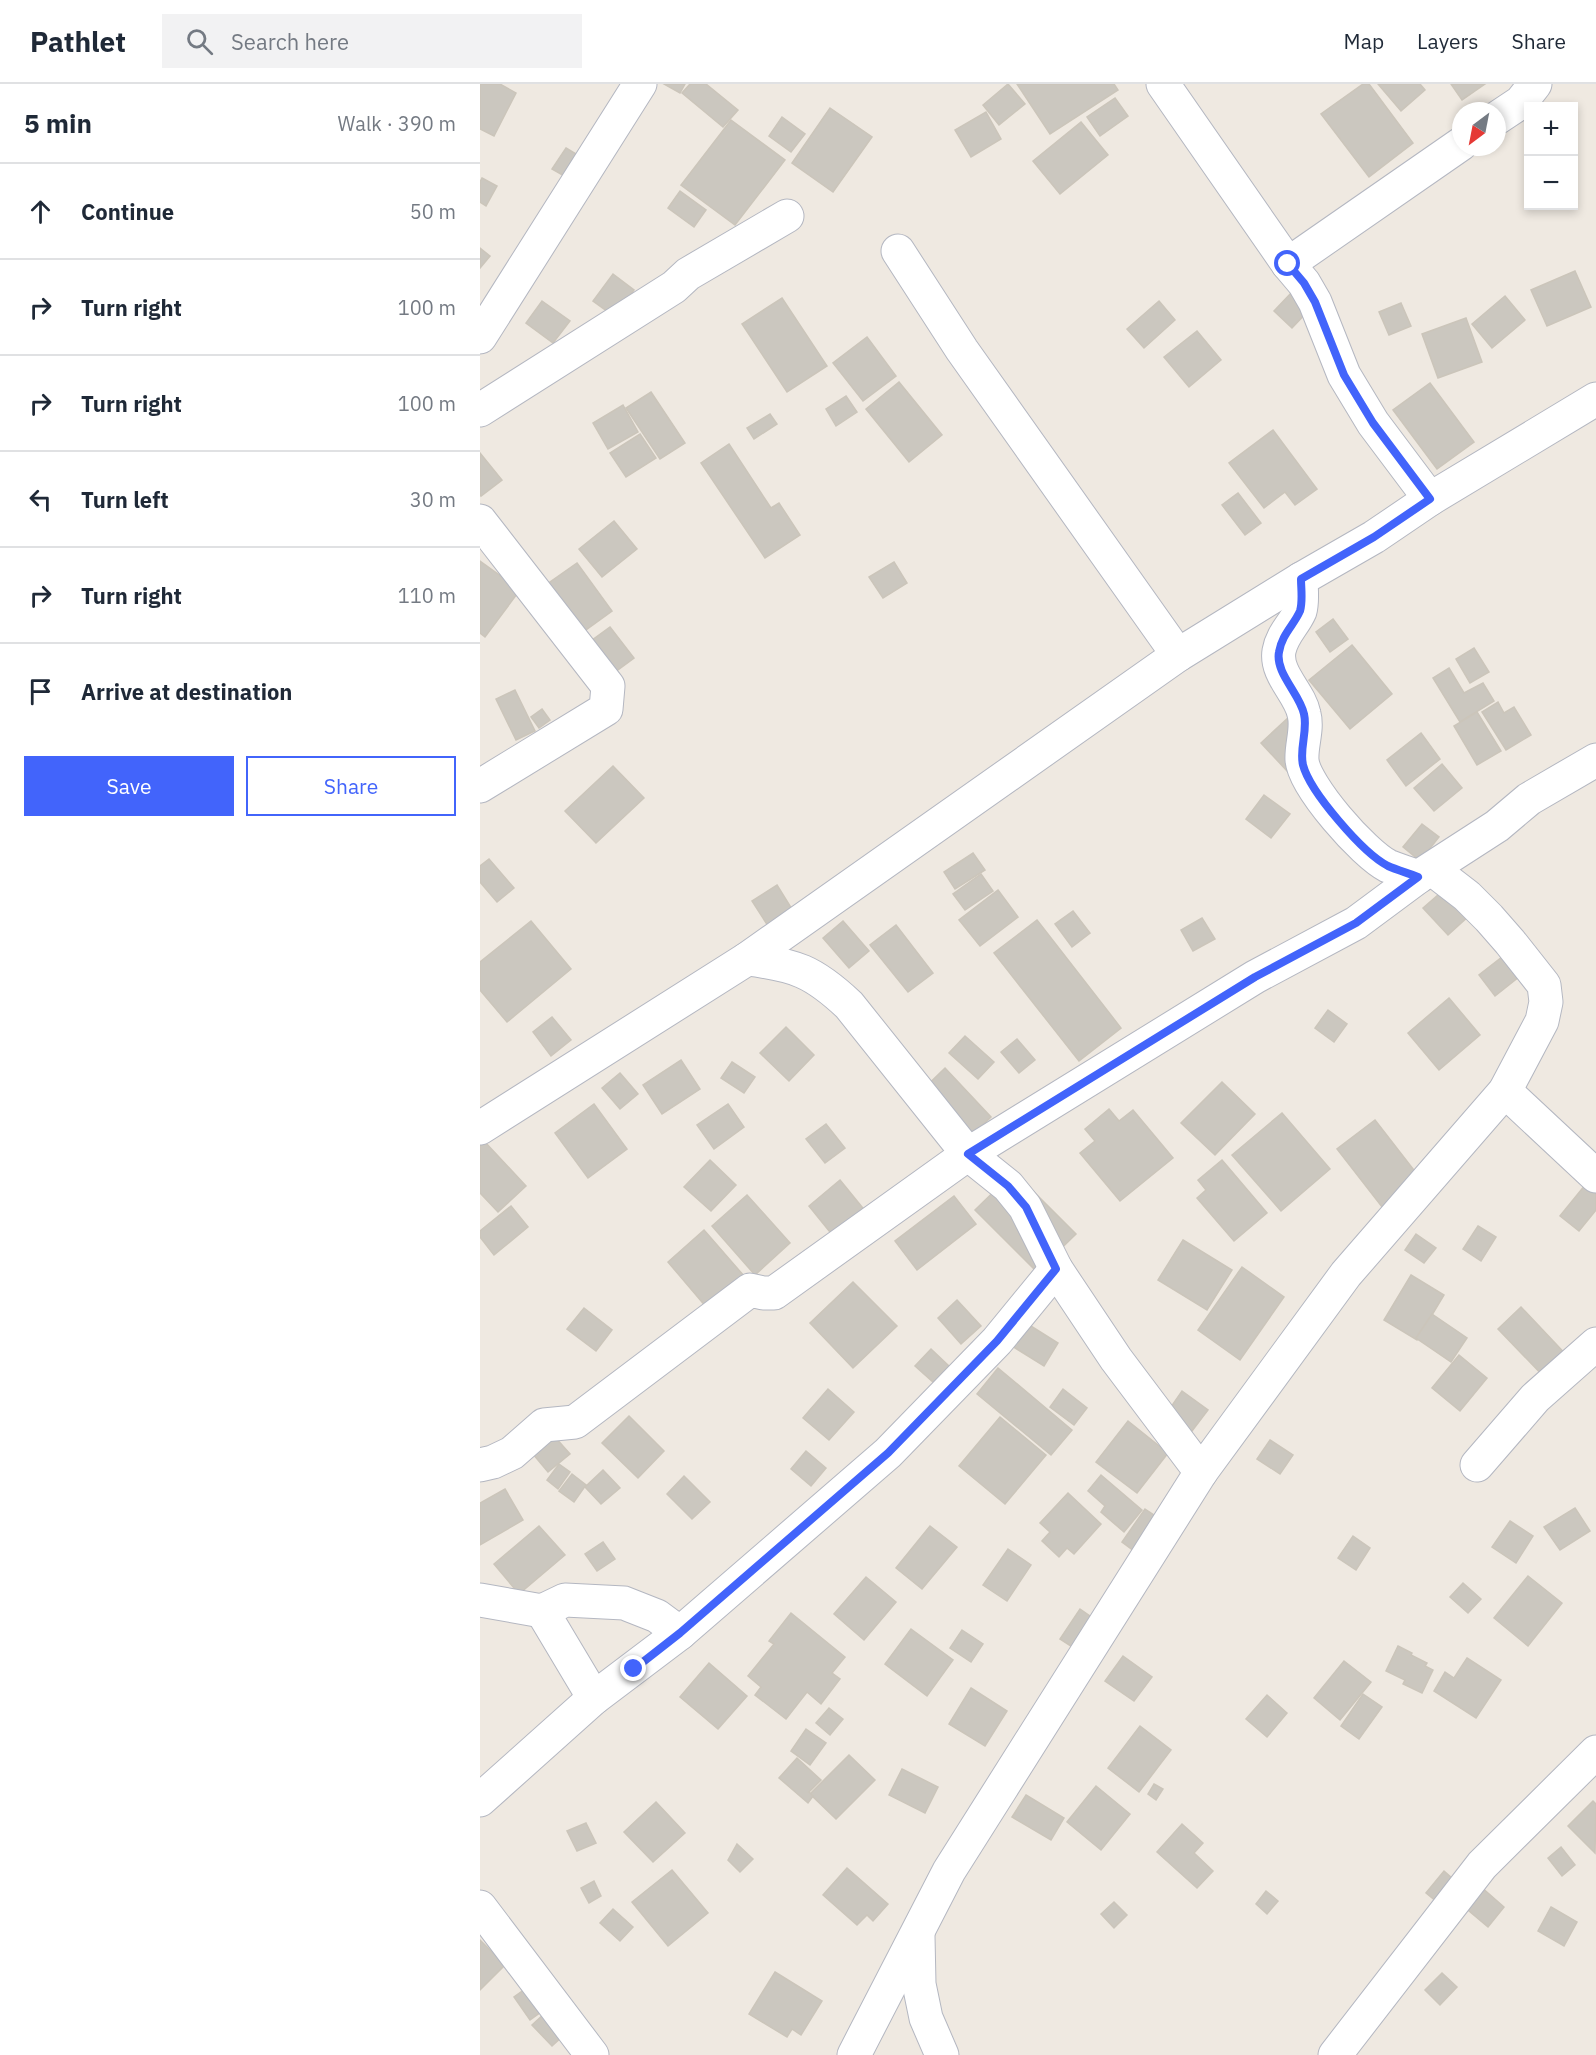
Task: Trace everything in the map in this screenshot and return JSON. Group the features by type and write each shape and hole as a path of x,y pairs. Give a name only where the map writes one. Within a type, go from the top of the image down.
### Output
{"street":[{"path":"480,337 640,84"},
{"path":"1164,84 1288,264 1304,283 1315,302 1344,375 1373,423 1430,499"},
{"path":"1506,112 1521,102 1535,84"},
{"path":"1288,264 1452,150"},
{"path":"480,410 674,287 688,274 787,216"},
{"path":"898,250 962,350 1178,656"},
{"path":"480,1128 747,959 1178,656 1596,399"},
{"path":"480,521 608,687 606,709 480,786"},
{"path":"854,2055 950,1871 1201,1472 1346,1274 1505,1091 1542,1021 1546,1002 1544,985 1489,918 1467,897 1425,873 1387,865 1351,835 1333,814 1305,771 1302,761 1304,714 1278,661 1285,633 1299,612 1301,579"},
{"path":"480,1465 512,1453 544,1425 575,1422 750,1290 774,1293 968,1154 1255,977 1356,923 1425,873 1497,826 1529,799 1596,760"},
{"path":"747,959 780,963 813,976 829,986 849,1005 968,1154 1008,1186 1026,1207 1056,1269 1116,1359 1201,1472"},
{"path":"1505,1091 1596,1176"},
{"path":"480,1800 594,1698 680,1633 888,1453 997,1341 1056,1269"},
{"path":"1477,1465 1535,1398 1596,1344"},
{"path":"480,1600 542,1611 566,1600 624,1603 657,1616 680,1633"},
{"path":"542,1611 594,1698"},
{"path":"1335,2055 1482,1865 1596,1752"},
{"path":"480,1907 592,2055"},
{"path":"918,1931 919,1984 926,2018 942,2055"}],"building":[{"path":"480,84 500,84 516,93 494,136 480,129"},
{"path":"664,84 685,84 680,93"},
{"path":"690,84 706,84 738,110 723,127 682,93"},
{"path":"1008,84 1025,104 999,125 983,105"},
{"path":"1017,84 1114,84 1118,90 1050,134"},
{"path":"1363,84 1369,84 1413,143 1369,177 1321,114"},
{"path":"1378,84 1420,84 1425,90 1401,111"},
{"path":"1451,84 1485,84 1462,100"},
{"path":"1115,98 1128,116 1100,136 1087,117"},
{"path":"830,108 872,137 833,192 792,163"},
{"path":"986,112 1001,139 971,157 955,130"},
{"path":"782,117 805,134 791,152 769,136"},
{"path":"731,120 785,160 735,225 681,185"},
{"path":"1081,122 1108,155 1060,194 1033,161"},
{"path":"566,148 586,160 573,181 552,169"},
{"path":"482,178 497,186 486,206 480,202"},
{"path":"680,191 706,210 694,227 668,208"},
{"path":"480,248 490,256 480,268"},
{"path":"1575,271 1591,307 1547,326 1531,290"},
{"path":"613,274 634,290 615,317 593,301"},
{"path":"1292,292 1310,309 1292,328 1274,311"},
{"path":"1505,296 1525,320 1492,348 1472,324"},
{"path":"782,298 827,366 787,392 742,324"},
{"path":"542,301 570,321 553,343 526,323"},
{"path":"1159,301 1175,320 1144,348 1127,329"},
{"path":"1401,303 1411,326 1389,335 1379,312"},
{"path":"1466,318 1482,362 1438,378 1422,334"},
{"path":"1197,331 1221,360 1189,387 1164,357"},
{"path":"867,337 896,376 863,401 833,363"},
{"path":"899,382 942,435 909,462 866,409"},
{"path":"1430,383 1474,442 1437,469 1393,410"},
{"path":"651,392 685,443 660,459 626,408"},
{"path":"846,396 857,412 836,426 826,409"},
{"path":"623,405 638,432 608,449 593,423"},
{"path":"770,414 777,424 754,439 747,428"},
{"path":"1273,430 1317,489 1295,505 1285,492 1264,508 1229,463"},
{"path":"640,434 656,458 626,477 610,453"},
{"path":"729,444 771,508 779,503 800,535 765,558 701,463"},
{"path":"480,453 502,480 481,496 480,494"},
{"path":"1238,493 1261,523 1245,535 1222,505"},
{"path":"614,521 637,549 602,577 579,549"},
{"path":"480,561 520,590 485,637 480,633"},
{"path":"894,562 907,583 883,598 869,577"},
{"path":"577,563 612,611 579,635 543,587"},
{"path":"1333,619 1348,639 1330,652 1316,632"},
{"path":"610,627 634,658 607,678 584,646"},
{"path":"1352,645 1392,694 1350,729 1309,680"},
{"path":"1474,648 1489,672 1470,683 1456,659"},
{"path":"1449,668 1464,693 1483,683 1494,701 1460,722 1433,678"},
{"path":"515,690 535,731 516,740 496,699"},
{"path":"1498,702 1504,713 1514,707 1531,735 1506,750 1482,712"},
{"path":"542,709 550,720 539,728 531,717"},
{"path":"1477,712 1501,751 1477,765 1454,726"},
{"path":"1289,717 1289,773 1261,743"},
{"path":"1421,733 1440,759 1406,786 1387,760"},
{"path":"1442,764 1462,788 1434,811 1414,788"},
{"path":"613,766 644,798 596,843 565,811"},
{"path":"1264,795 1290,814 1271,838 1246,819"},
{"path":"1422,824 1439,837 1420,861 1403,847"},
{"path":"973,853 985,870 955,889 944,872"},
{"path":"489,859 514,888 497,902 480,882 480,866"},
{"path":"981,874 993,891 965,910 953,894"},
{"path":"777,885 795,914 770,929 752,901"},
{"path":"1446,888 1470,915 1448,935 1423,908"},
{"path":"998,890 1018,917 980,946 959,920"},
{"path":"1073,911 1090,933 1072,947 1055,924"},
{"path":"1202,918 1215,939 1193,951 1181,930"},
{"path":"1037,920 1121,1028 1079,1061 994,953"},
{"path":"531,921 571,969 507,1022 480,990 480,962"},
{"path":"843,921 869,951 849,968 823,938"},
{"path":"896,925 933,973 908,992 870,945"},
{"path":"1502,957 1519,977 1495,996 1479,975"},
{"path":"1449,998 1480,1035 1439,1070 1408,1033"},
{"path":"1328,1010 1347,1024 1334,1042 1315,1028"},
{"path":"552,1017 571,1040 551,1056 533,1032"},
{"path":"786,1027 814,1055 789,1081 760,1053"},
{"path":"965,1036 994,1062 978,1079 949,1053"},
{"path":"1017,1039 1035,1060 1019,1073 1001,1052"},
{"path":"681,1060 700,1089 662,1114 643,1085"},
{"path":"732,1062 755,1077 744,1093 721,1078"},
{"path":"945,1068 991,1117 958,1149 911,1101"},
{"path":"620,1073 638,1094 620,1109 602,1088"},
{"path":"1222,1082 1255,1114 1215,1155 1181,1123"},
{"path":"594,1104 627,1149 588,1178 555,1133"},
{"path":"728,1104 744,1127 714,1149 697,1125"},
{"path":"1109,1109 1119,1121 1133,1110 1173,1158 1120,1201 1080,1153 1095,1141 1085,1129"},
{"path":"1282,1113 1330,1169 1281,1211 1232,1155"},
{"path":"1375,1120 1424,1183 1386,1212 1337,1149"},
{"path":"826,1124 845,1148 825,1163 806,1139"},
{"path":"484,1141 526,1186 498,1212 480,1193 480,1144"},
{"path":"710,1160 736,1185 711,1211 684,1187"},
{"path":"1222,1160 1267,1213 1234,1241 1197,1198 1206,1190 1198,1180"},
{"path":"1014,1172 1076,1234 1037,1272 975,1210"},
{"path":"1590,1179 1596,1183 1596,1210 1579,1231 1560,1216"},
{"path":"840,1180 866,1212 834,1237 809,1206"},
{"path":"747,1195 790,1243 755,1275 712,1226"},
{"path":"954,1196 976,1224 917,1270 895,1241"},
{"path":"511,1206 528,1227 494,1255 480,1237 480,1231"},
{"path":"1478,1226 1496,1237 1481,1261 1463,1249"},
{"path":"704,1230 744,1276 707,1308 668,1262"},
{"path":"1416,1234 1436,1248 1424,1263 1405,1250"},
{"path":"1183,1240 1232,1270 1207,1310 1158,1280"},
{"path":"1242,1267 1284,1297 1240,1360 1198,1330"},
{"path":"1411,1275 1444,1295 1417,1340 1384,1320"},
{"path":"853,1282 897,1326 853,1368 810,1323"},
{"path":"957,1300 981,1326 961,1344 938,1318"},
{"path":"1521,1307 1572,1361 1549,1382 1498,1329"},
{"path":"584,1308 612,1330 596,1351 567,1329"},
{"path":"1432,1314 1467,1338 1451,1362 1416,1338"},
{"path":"1026,1323 1058,1343 1044,1366 1012,1346"},
{"path":"931,1349 949,1366 934,1383 915,1366"},
{"path":"1459,1355 1487,1378 1460,1411 1432,1388"},
{"path":"998,1368 1072,1430 1051,1455 977,1394"},
{"path":"828,1389 854,1412 829,1440 803,1418"},
{"path":"1063,1389 1087,1408 1074,1425 1050,1407"},
{"path":"1182,1391 1208,1410 1189,1435 1164,1417"},
{"path":"629,1416 664,1451 638,1478 602,1443"},
{"path":"1000,1417 1046,1455 1005,1504 959,1466"},
{"path":"1128,1421 1168,1453 1137,1493 1096,1462"},
{"path":"554,1436 570,1454 548,1472 533,1454"},
{"path":"1270,1440 1293,1455 1280,1474 1257,1459"},
{"path":"806,1451 826,1468 811,1486 791,1469"},
{"path":"559,1464 570,1472 558,1489 547,1480"},
{"path":"603,1470 620,1488 601,1504 585,1487"},
{"path":"572,1474 586,1485 574,1502 559,1491"},
{"path":"1101,1475 1142,1510 1124,1532 1101,1512 1105,1506 1088,1491"},
{"path":"684,1476 710,1502 692,1519 667,1494"},
{"path":"505,1489 523,1520 480,1545 480,1503"},
{"path":"1068,1493 1101,1524 1074,1554 1067,1548 1059,1557 1042,1541 1050,1532 1040,1523"},
{"path":"1575,1508 1590,1531 1560,1550 1544,1527"},
{"path":"1145,1509 1166,1523 1142,1557 1122,1542"},
{"path":"1510,1521 1533,1536 1516,1563 1492,1547"},
{"path":"539,1526 565,1555 519,1594 494,1564"},
{"path":"930,1526 957,1547 922,1589 896,1568"},
{"path":"1353,1536 1370,1548 1356,1570 1338,1558"},
{"path":"603,1542 615,1559 597,1571 585,1554"},
{"path":"1008,1549 1031,1565 1007,1601 983,1585"},
{"path":"1528,1576 1562,1603 1528,1646 1494,1618"},
{"path":"866,1577 896,1602 864,1640 834,1614"},
{"path":"1463,1583 1481,1599 1468,1613 1450,1597"},
{"path":"1080,1609 1100,1623 1080,1652 1060,1639"},
{"path":"791,1613 845,1657 832,1673 840,1679 821,1704 807,1692 786,1719 755,1695 761,1687 748,1676 774,1644 769,1641"},
{"path":"911,1629 953,1660 927,1696 885,1664"},
{"path":"962,1630 983,1644 971,1662 950,1648"},
{"path":"1398,1646 1427,1663 1425,1666 1433,1670 1422,1693 1403,1684 1405,1680 1386,1671"},
{"path":"1123,1656 1152,1677 1134,1701 1105,1681"},
{"path":"1467,1658 1501,1680 1476,1718 1434,1691 1445,1672 1454,1678"},
{"path":"1344,1661 1371,1682 1340,1720 1314,1698"},
{"path":"709,1663 747,1696 718,1729 680,1697"},
{"path":"971,1688 1007,1711 985,1746 949,1724"},
{"path":"1363,1694 1382,1707 1359,1739 1341,1726"},
{"path":"1267,1695 1287,1713 1267,1737 1246,1719"},
{"path":"829,1708 843,1719 830,1735 816,1723"},
{"path":"1140,1726 1171,1750 1139,1792 1108,1768"},
{"path":"806,1729 826,1743 810,1765 791,1751"},
{"path":"849,1755 875,1780 836,1819 810,1794"},
{"path":"797,1758 821,1780 809,1792 813,1796 808,1803 779,1778"},
{"path":"902,1769 938,1787 925,1813 889,1795"},
{"path":"1154,1784 1163,1789 1156,1800 1148,1794"},
{"path":"1096,1786 1130,1814 1101,1850 1067,1822"},
{"path":"1026,1795 1064,1818 1051,1840 1012,1817"},
{"path":"1593,1801 1596,1804 1595,1853 1568,1826"},
{"path":"656,1802 685,1833 653,1862 624,1832"},
{"path":"586,1823 596,1843 577,1851 567,1831"},
{"path":"1182,1824 1203,1843 1194,1853 1213,1871 1197,1888 1157,1852"},
{"path":"737,1844 753,1859 740,1872 728,1860"},
{"path":"1561,1847 1575,1865 1562,1876 1548,1858"},
{"path":"847,1868 888,1904 873,1921 867,1915 857,1925 823,1895"},
{"path":"672,1870 708,1913 668,1946 632,1902"},
{"path":"1444,1871 1461,1886 1443,1907 1426,1893"},
{"path":"594,1881 601,1896 589,1903 581,1888"},
{"path":"1480,1886 1504,1907 1488,1927 1463,1906"},
{"path":"1266,1891 1278,1901 1267,1914 1256,1904"},
{"path":"1114,1902 1127,1915 1114,1928 1101,1914"},
{"path":"1551,1907 1577,1922 1564,1946 1538,1931"},
{"path":"613,1909 633,1927 620,1941 600,1923"},
{"path":"480,1940 505,1965 480,1990"},
{"path":"775,1972 822,2001 801,2035 792,2029 787,2037 749,2014"},
{"path":"1442,1973 1457,1987 1440,2005 1425,1990"},
{"path":"542,1977 559,1999 530,2020 514,1997"},
{"path":"557,2002 577,2023 552,2046 532,2025"}],"route":[{"path":"634,1669 680,1633 888,1453 997,1341 1056,1269 1026,1207 1008,1186 968,1154 1255,977 1356,923 1418,877 1387,865 1373,855 1333,814 1313,784 1302,761 1304,714 1278,661 1285,633 1299,612 1301,579 1374,537 1430,499 1373,423 1344,375 1315,302 1304,283 1288,264"}]}
